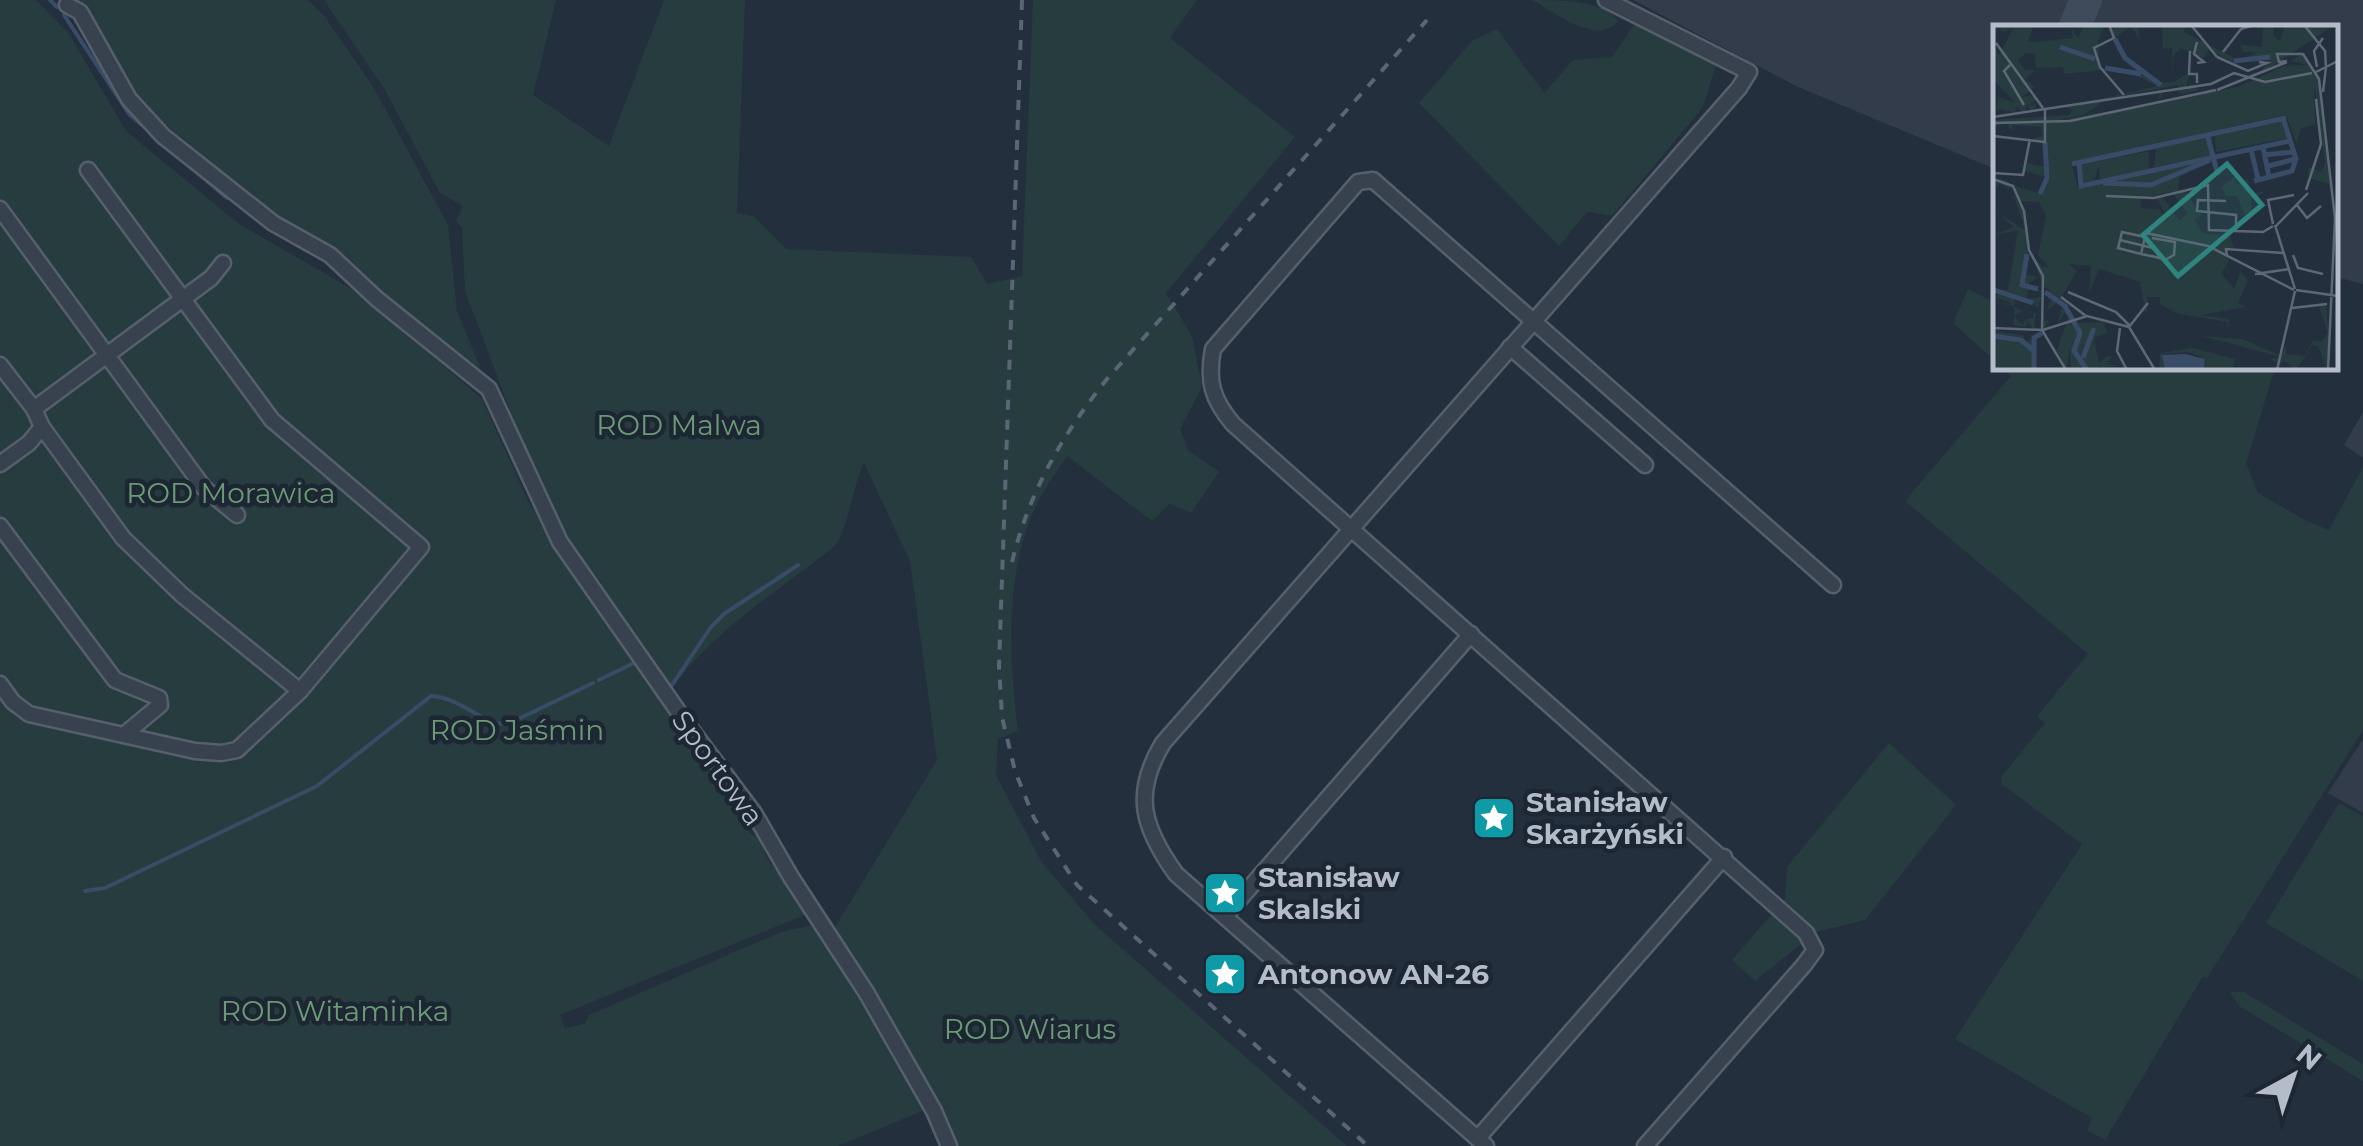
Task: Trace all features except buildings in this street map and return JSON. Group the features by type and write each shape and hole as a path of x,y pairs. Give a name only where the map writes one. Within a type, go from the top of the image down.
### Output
{"street":[{"path":"1606,0 1749,72 1740,88 1163,743 1149,770 1144,805 1150,833 1176,874 1482,1142 1724,858"},
{"name":"Sportowa","path":"67,6 80,12 129,99 162,136 272,222 330,255 490,390 560,542 754,813 791,878 866,992 934,1111 949,1146"},
{"path":"0,684 13,702 29,714 195,751 237,750 300,691 421,547 272,420 88,170"},
{"path":"1645,1146 1815,950 1806,933 1233,424 1216,404 1210,383 1213,349 1358,182 1373,180 1833,585"},
{"path":"0,208 204,488 237,515"},
{"path":"34,409 211,278 224,264"},
{"path":"1510,347 1645,465"},
{"path":"0,365 122,538 182,595 300,691"},
{"path":"0,464 29,443 42,427"},
{"path":"0,526 115,680 160,698 160,705 125,734"},
{"path":"1225,916 1472,634"}],"shaded area":[{"path":"1633,0 2363,0 2363,284 2338,278 2338,25 1993,25 1993,168 1798,87"},
{"path":"2363,412 2363,458 2344,445"},
{"path":"2363,739 2363,813 2328,793"}],"green space":[{"path":"0,0 36,0 69,34 126,131 239,224 362,295 482,399 529,503 698,753 751,823 749,833 758,837 770,864 775,864 807,914 560,1015 565,1028 585,1024 589,1015 781,932 813,925 839,958 927,1109 838,1146 0,1146"},
{"path":"69,0 308,0 325,17 374,88 448,225 457,311 480,367 470,371 153,115 131,87 95,24"},
{"path":"324,0 556,0 533,95 609,146 664,0 745,0 737,213 754,216 786,249 971,257 987,284 1022,276 1033,0 1197,0 1170,38 1295,137 1166,293 1192,336 1202,387 1180,429 1188,450 1219,472 1191,513 1169,504 1152,521 1067,456 1036,505 1021,548 1011,626 1018,731 998,739 996,775 1041,861 1093,923 1347,1146 955,1146 916,1062 832,932 937,760 910,561 864,463 835,546 705,649 670,691 646,656 645,646 635,639 601,590 601,582 590,572 544,500 465,291 462,228 456,221 463,206 440,193 385,90"},
{"path":"1532,0 1592,5 1618,21 1609,28 1588,29"},
{"path":"1635,23 1717,62 1703,107 1612,216 1587,212 1559,246 1419,103 1472,41 1497,29 1544,93 1573,60 1612,57"},
{"path":"1968,289 1993,302 1993,359 1953,323"},
{"path":"2005,370 2274,370 2246,463 2258,493 2329,530 2363,467 2363,730 2207,978 2203,976 2105,1140 2087,1130 2092,1118 1955,1039 2082,844 2002,784 2001,777 2045,723 2037,716 2088,654 1905,501 2011,376"},
{"path":"1889,743 1956,805 1865,920 1816,932 1755,981 1732,960 1785,899 1787,867"},
{"path":"2339,803 2363,816 2363,981 2266,923"},
{"path":"2230,992 2244,992 2363,1064 2363,1081 2239,1006"}],"waterway":[{"path":"50,0 57,7"},
{"path":"64,15 129,114 227,198"},
{"path":"670,688 724,614 798,565"},
{"path":"599,680 638,661"},
{"path":"85,891 105,888 317,786 431,696 453,701 490,721 508,724 593,683"}],"taxiway":[{"path":"2075,25 2086,0"}],"railway":[{"path":"1022,0 999,666 1002,717 1015,771 1034,818 1077,885 1368,1146"},
{"path":"1012,562 1038,488 1062,443 1107,379 1427,20"}],"place":[{"name":"Stanisław Skarżyński","path":"1494,818"},
{"name":"Stanisław Skalski","path":"1225,893"},
{"name":"Antonow AN-26","path":"1225,974"}],"park label":[{"name":"ROD Malwa","path":"679,425"},
{"name":"ROD Morawica","path":"231,493"},
{"name":"ROD Jaśmin","path":"517,730"},
{"name":"ROD Witaminka","path":"335,1011"},
{"name":"ROD Wiarus","path":"1030,1029"}]}
